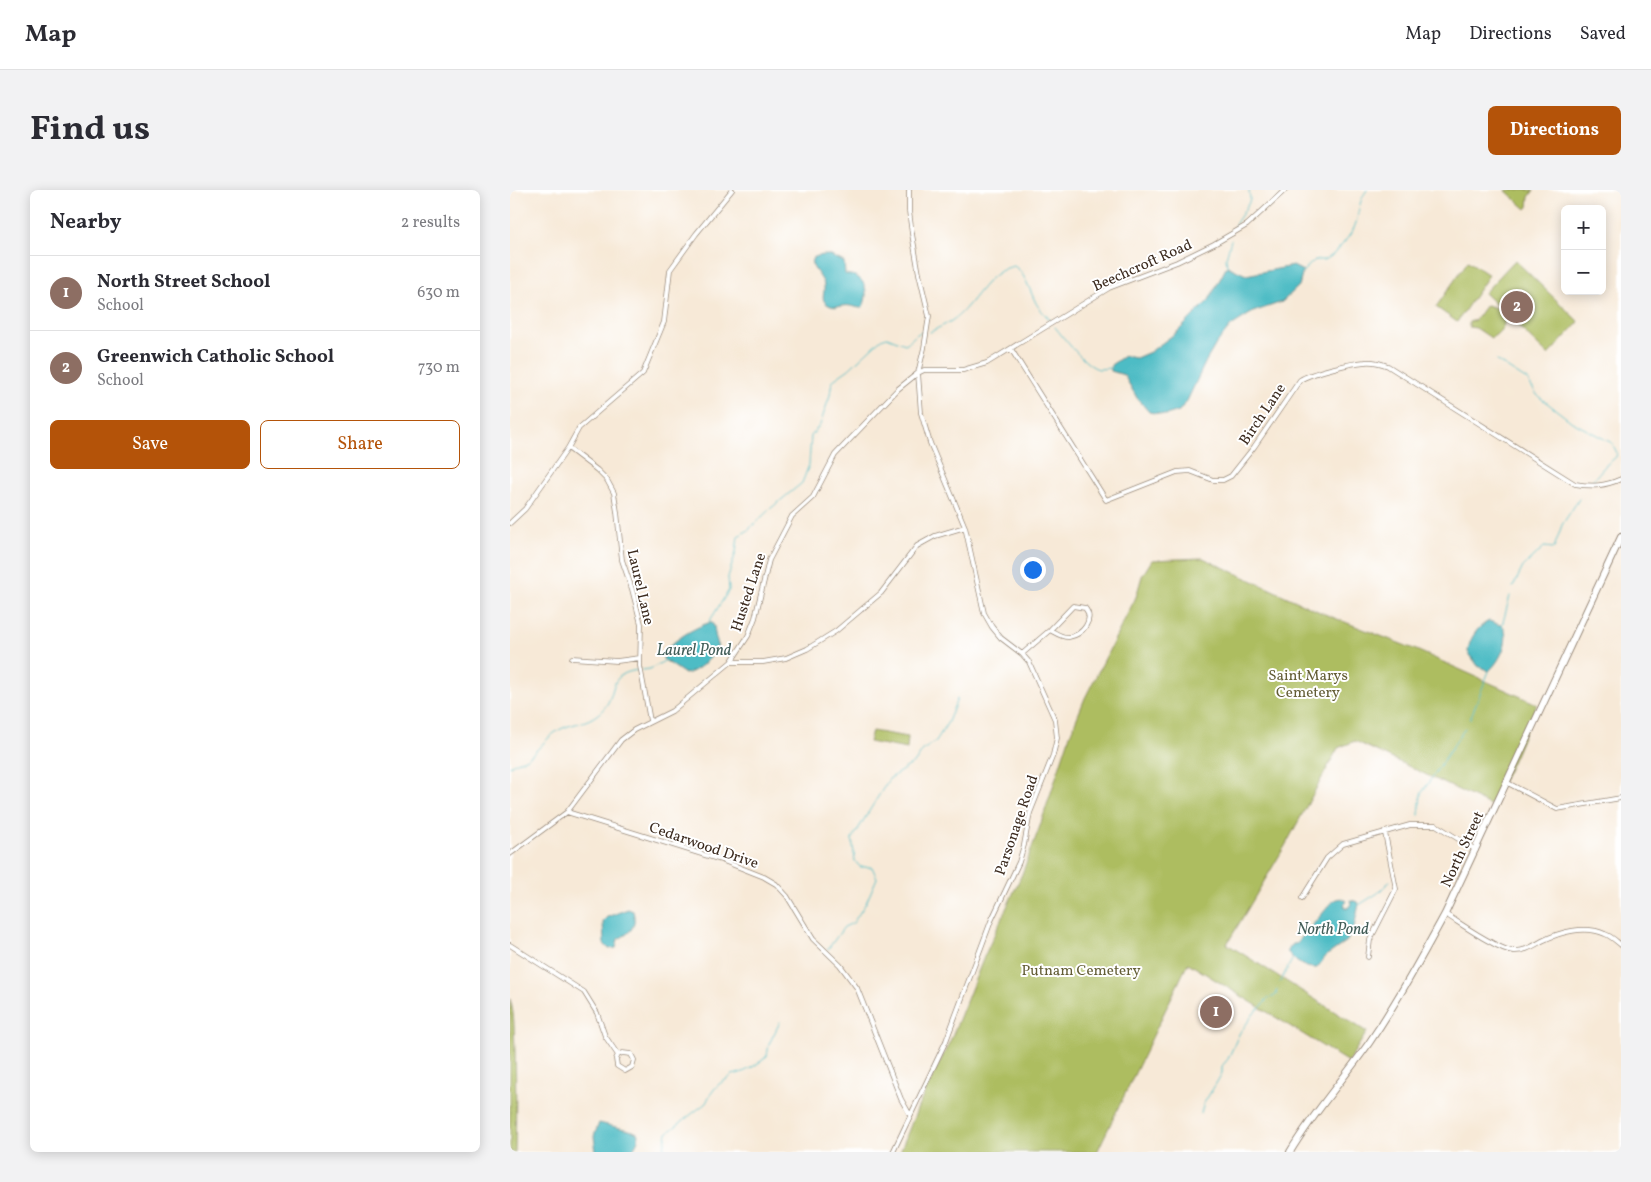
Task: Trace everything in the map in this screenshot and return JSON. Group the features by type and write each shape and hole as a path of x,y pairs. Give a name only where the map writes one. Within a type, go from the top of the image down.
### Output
{"main road":[{"name":"North Street","path":"1290,1152 1314,1115 1368,1044 1445,914 1621,537"}],"street":[{"path":"510,523 525,510 568,448 579,428 643,374 664,322 670,270 696,234 732,190"},
{"name":"Parsonage Road","path":"893,1152 946,1041 991,921 1019,862 1030,813 1055,747 1057,730 1055,720 1029,662 1022,654 1001,638 984,613 965,527 930,443 921,413 918,372 929,316 912,234 909,190"},
{"name":"Beechcroft Road","path":"918,372 924,370 963,370 987,364 1110,288 1177,262 1247,225 1285,190"},
{"name":"Birch Lane","path":"1011,349 1106,500 1176,472 1190,471 1213,480 1223,480 1231,476 1254,447 1300,380 1310,375 1364,362 1377,362 1388,366 1575,484 1593,487 1609,484 1621,479"},
{"name":"Husted Lane","path":"510,854 567,812 621,740 650,721 672,711 731,662 748,636 755,618 769,560 792,516 813,497 835,455 898,389 918,372"},
{"name":"Laurel Lane","path":"568,448 597,470 614,493 622,560 641,624 640,666 650,721"},
{"path":"731,662 763,662 786,658 807,649 836,630 881,593 917,546 936,536 965,527"},
{"path":"1022,654 1050,630 1073,606 1085,608 1088,612 1089,619 1086,626 1077,634 1068,637 1050,630"},
{"path":"572,658 617,661 640,658"},
{"path":"1506,782 1557,809 1621,798"},
{"name":"Cedarwood Drive","path":"567,812 721,860 764,877 776,884 787,896 814,939 840,965 857,988 901,1098 910,1115"},
{"path":"1302,898 1327,858 1343,844 1410,825 1436,825 1476,850"},
{"path":"1368,957 1370,940 1396,888 1384,833"},
{"path":"1445,914 1489,942 1506,950 1525,950 1555,934 1568,931 1604,933 1621,945"},
{"path":"510,945 584,992 597,1013 605,1036 618,1056"},
{"path":"622,1053 631,1054 634,1060 632,1067 625,1071 619,1068 616,1062 618,1056 622,1053"}],"green space":[{"path":"1505,190 1534,190 1529,197 1526,209"},
{"path":"1515,260 1579,322 1548,355 1484,293"},
{"path":"1468,261 1489,275 1457,322 1436,307"},
{"path":"1486,305 1499,310 1503,314 1504,319 1502,329 1491,338 1476,328 1469,327 1469,322 1475,320"},
{"path":"1203,558 1322,613 1414,649 1537,704 1509,769 1490,805 1355,741 1338,748 1285,846 1227,944 1367,1032 1348,1062 1188,963 1097,1152 900,1152 918,1107 952,1037 984,957 1022,874 1070,735 1085,698 1136,597 1142,576 1152,560"},
{"path":"872,731 908,737 907,749 869,742"},
{"path":"510,999 514,1018 515,1152 510,1152"}],"water":[{"path":"829,255 844,262 845,274 856,276 863,283 866,296 862,308 848,306 833,307 825,302 823,298 823,282 812,262 813,258"},
{"path":"1227,266 1246,275 1293,266 1303,271 1299,286 1282,302 1253,312 1231,326 1216,344 1187,401 1179,411 1166,415 1149,412 1137,398 1124,375 1111,371 1111,365 1124,356 1136,358 1150,352 1177,332 1209,300"},
{"path":"1489,621 1503,626 1506,638 1497,662 1489,671 1478,666 1468,652 1474,634"},
{"name":"Laurel Pond","path":"711,622 714,627 717,648 712,656 694,671 685,674 663,659 663,653 679,639 698,627"},
{"name":"North Pond","path":"1341,898 1347,901 1344,905 1347,909 1351,904 1350,900 1359,904 1354,927 1347,941 1326,956 1317,968 1300,964 1287,951 1293,944 1296,944 1334,900"},
{"path":"628,909 633,911 634,921 632,928 618,939 616,948 609,949 604,944 603,921 607,917"},
{"path":"599,1123 639,1134 632,1152 596,1152 594,1136"}],"waterway":[{"path":"1234,226 1249,201 1249,190"},
{"path":"1302,272 1315,260 1328,258 1345,241 1354,228 1360,204 1367,190"},
{"path":"1227,266 1226,258 1231,240"},
{"path":"930,332 955,318 990,280 1005,269 1014,266 1024,277 1038,306 1051,321"},
{"path":"1055,327 1088,363 1099,369 1112,368"},
{"path":"709,622 729,590 728,577 736,552 738,536 747,531 802,483 809,465 811,436 820,425 830,395 832,381 849,369 881,339 887,337 905,344 922,332"},
{"path":"1497,361 1527,380 1538,396 1572,422 1612,443 1617,453 1616,457 1592,481"},
{"path":"1513,587 1523,567 1544,547 1554,548 1562,525 1579,499"},
{"path":"1502,626 1510,596"},
{"path":"642,670 650,669 666,660"},
{"path":"510,766 532,755 548,738 558,731 598,714 605,707 620,676 638,670"},
{"path":"1470,719 1489,671"},
{"path":"828,949 844,927 853,923 866,903 877,878 872,867 860,867 855,861 852,839 889,779 915,762 923,750 936,741 948,722 957,699"},
{"path":"1419,815 1421,794 1465,728"},
{"path":"1359,905 1378,893 1390,881"},
{"path":"1280,982 1292,960"},
{"path":"1201,1113 1204,1103 1222,1073 1222,1066 1228,1059 1239,1034 1266,1000 1276,995 1277,990"},
{"path":"663,1152 667,1133 706,1103 718,1085 732,1075 751,1068 767,1056 769,1044 780,1022"}],"place":[{"name":"Greenwich Catholic School","path":"1517,307"},
{"name":"North Street School","path":"1216,1012"}],"park label":[{"name":"Saint Marys Cemetery","path":"1308,684"},
{"name":"Putnam Cemetery","path":"1081,970"}]}
